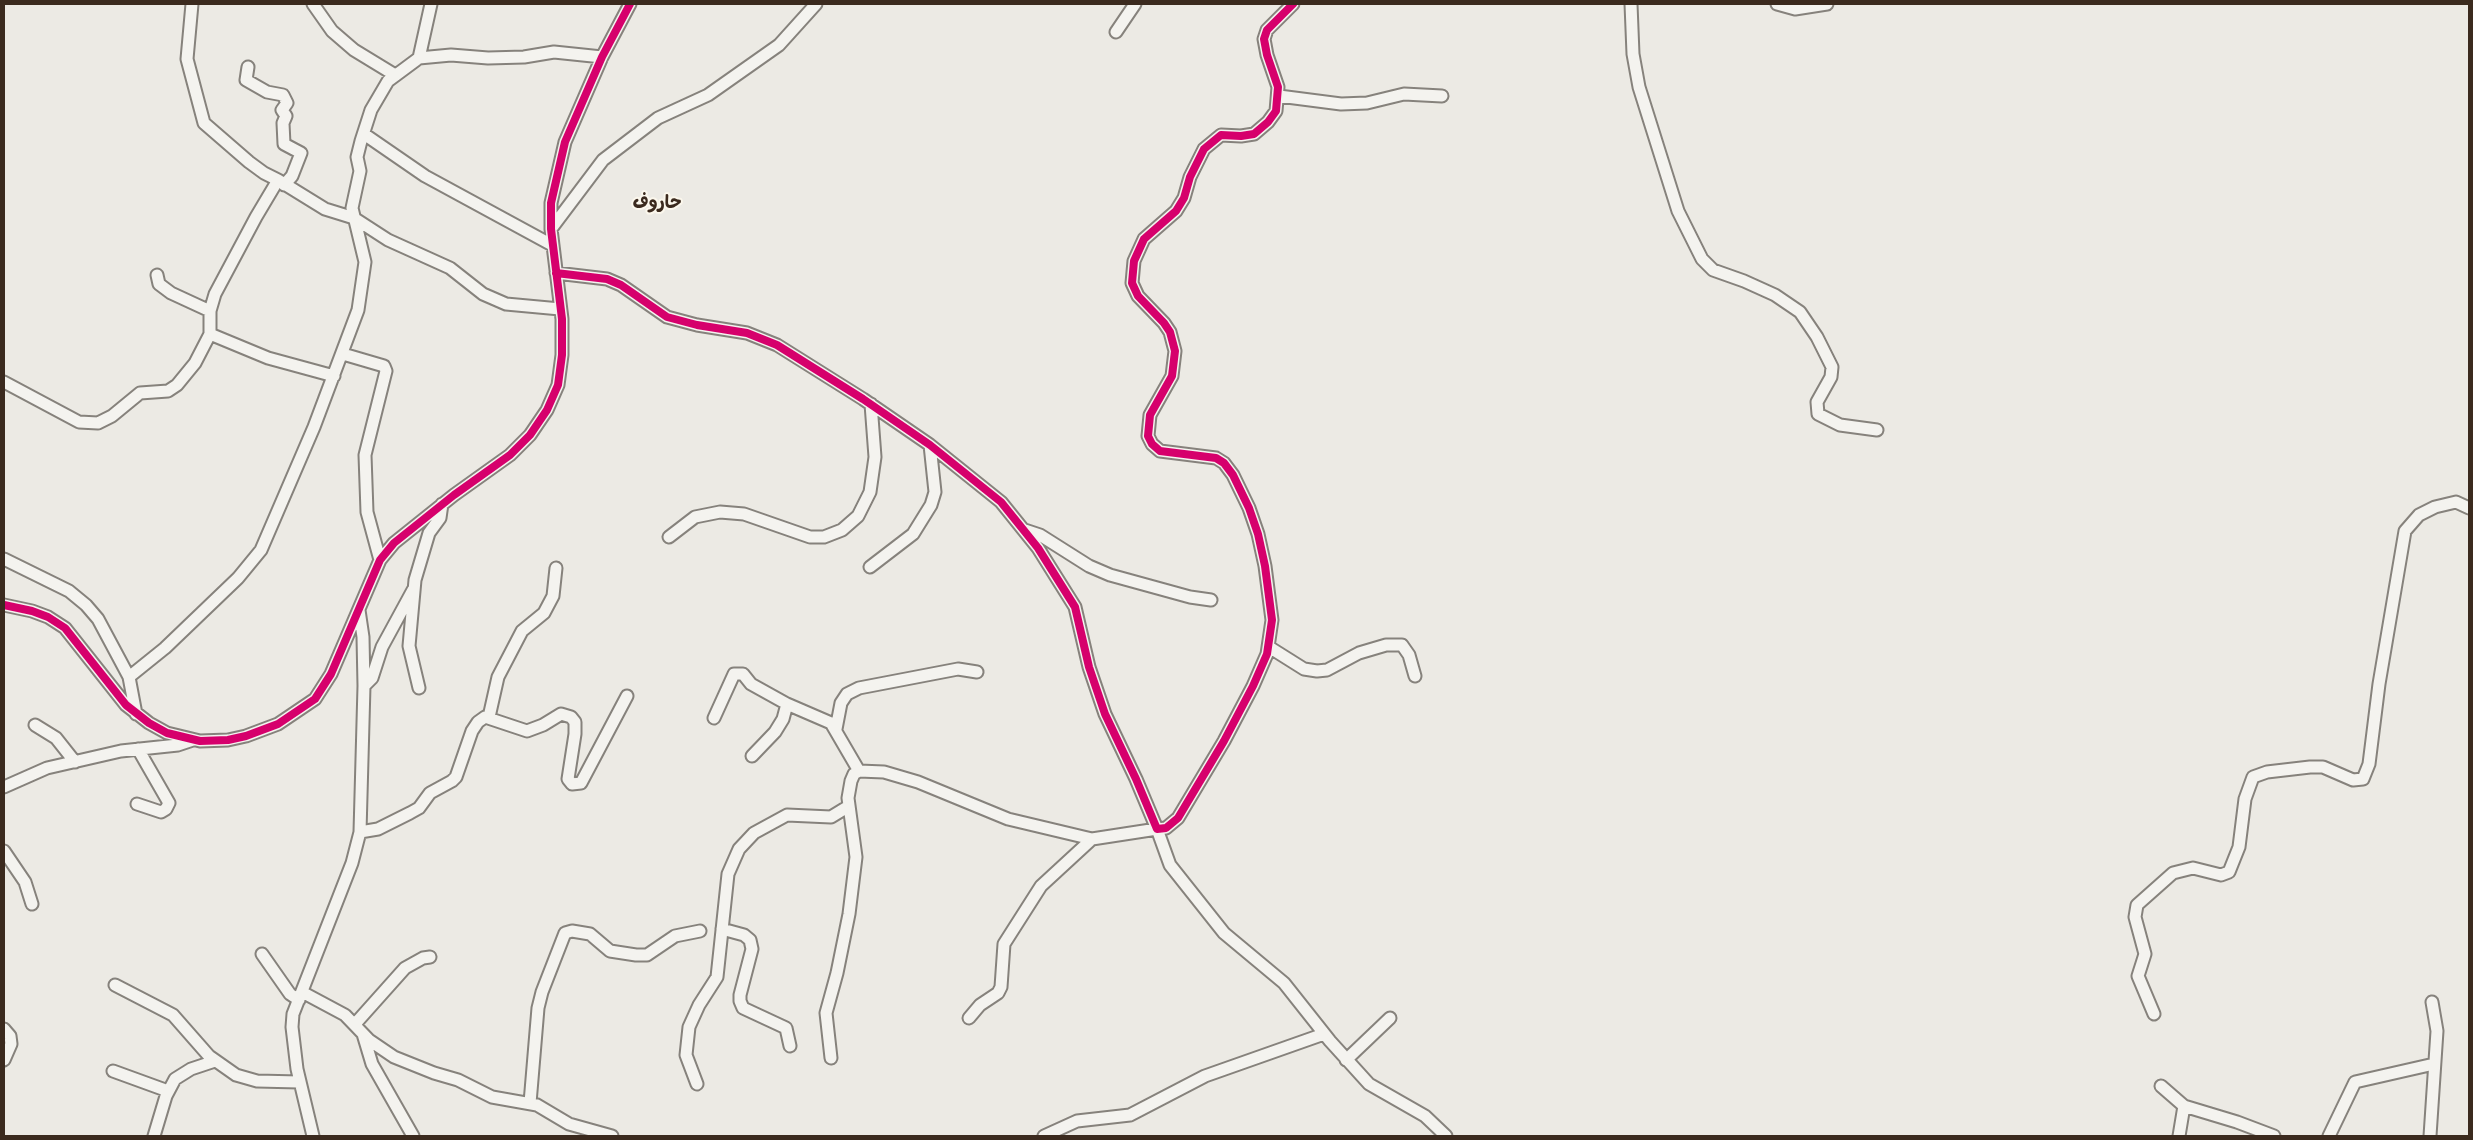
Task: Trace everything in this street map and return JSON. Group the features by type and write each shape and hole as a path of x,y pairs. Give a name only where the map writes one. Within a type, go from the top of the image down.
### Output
{"street":[{"path":"192,4 187,59 204,123 256,168 325,209 354,218 388,240 450,268 483,294 506,304 560,309"},
{"path":"313,4 332,31 354,50 395,75"},
{"path":"419,58 431,4"},
{"path":"4,605 32,611 48,617 65,628 117,694 136,714 167,733 193,740 213,742 246,736 278,724 315,699 331,674 380,560 394,543 442,504 510,455 540,423 558,385 562,355 560,309 552,245 551,203 565,142 602,58 630,4"},
{"path":"551,229 560,213 603,160 658,118 708,95 779,45 816,4"},
{"path":"1116,32 1135,4"},
{"path":"831,1058 826,1013 837,973 849,914 856,857 849,806 850,781 854,774 859,771 884,772 918,782 1008,819 1092,839 1166,828 1178,818 1238,717 1253,686 1269,647 1272,620 1265,566 1258,534 1249,508 1233,475 1224,462 1216,458 1160,451 1152,444 1148,436 1150,415 1172,376 1175,350 1170,332 1164,323 1138,296 1132,283 1132,274 1138,249 1144,239 1176,211 1184,198 1190,177 1204,149 1221,135 1241,136 1254,134 1261,129 1276,111 1279,96 1278,87 1267,55 1264,39 1267,30 1293,4"},
{"path":"1630,4 1633,54 1639,87 1678,212 1702,259 1713,270 1775,295 1800,312 1817,337 1832,367 1831,377 1817,402 1818,414 1840,425 1877,430"},
{"path":"1777,4 1796,9 1828,4"},
{"path":"129,677 165,648 238,578 261,550 343,354 358,310 364,275 363,251 354,218 353,203 360,171 357,157 371,110 381,91 395,75 419,58 451,55 488,58 524,57 554,52 602,58"},
{"path":"4,382 78,422 98,423 112,416 140,393 168,390 177,385 195,363 210,334 210,311 215,294 242,242 282,183 292,176 301,153 284,144 283,123 286,116 282,110 287,102 283,95 267,92 246,80 248,67"},
{"path":"1279,96 1341,104 1367,103 1404,94 1442,96"},
{"path":"364,134 425,176 552,245"},
{"path":"556,273 607,279 620,285 667,317 683,323 733,330 760,338 792,354 871,404 930,445 1001,502 1026,530 1075,608 1095,688 1157,829 1170,865 1204,910 1233,942 1284,983 1324,1034 1368,1084 1425,1116 1446,1136"},
{"path":"157,275 159,284 171,293 210,311"},
{"path":"210,334 268,358 334,376"},
{"path":"343,354 384,366 386,371 365,455 366,512 380,560"},
{"path":"668,537 695,517 720,512 744,514 810,537 824,536 842,530 858,516 870,492 874,457 871,404"},
{"path":"870,567 913,534 931,504 935,492 930,445"},
{"path":"2154,1014 2138,976 2144,954 2135,917 2137,905 2173,872 2192,868 2221,875 2229,872 2239,848 2245,799 2253,777 2267,772 2323,767 2353,780 2363,779 2369,764 2379,684 2405,532 2419,516 2435,507 2456,502 2469,508"},
{"path":"419,688 409,646 415,589 427,540 440,518 442,504"},
{"path":"1026,530 1040,535 1089,566 1110,575 1190,597 1211,600"},
{"path":"4,559 69,591 86,605 98,619 129,677 136,714"},
{"path":"489,717 498,677 522,631 544,613 552,596 556,568"},
{"path":"364,686 372,678 382,647 415,589"},
{"path":"313,1136 300,1082 292,1027 293,1014 352,863 360,832 364,686 363,637 359,609"},
{"path":"1269,647 1304,668 1317,671 1327,670 1359,653 1372,649 1402,645 1409,655 1415,676"},
{"path":"836,729 841,703 847,694 859,688 958,669 977,672"},
{"path":"714,718 734,674 742,674 751,684 787,704 824,718 836,729 859,771"},
{"path":"360,832 378,829 419,808 430,793 452,781 456,777 472,731 481,718 489,717 527,731 538,728 562,714 571,718 575,722 575,734 568,779 572,784 578,784 589,772 626,696"},
{"path":"752,756 775,732 783,719 787,704"},
{"path":"36,725 56,738 75,762"},
{"path":"4,787 47,768 138,749 178,745 193,740"},
{"path":"137,804 161,812 169,803 138,749"},
{"path":"697,1084 686,1055 689,1027 699,1006 717,977 728,874 739,849 754,832 787,815 831,817 849,806"},
{"path":"969,1018 980,1005 998,993 1001,988 1004,944 1041,886 1092,839"},
{"path":"4,851 25,882 32,904"},
{"path":"722,929 744,935 750,940 752,949 740,995 743,1008 786,1028 790,1046"},
{"path":"530,1103 538,1008 542,992 565,933 572,931 590,934 610,950 647,955 675,936 700,931"},
{"path":"262,954 290,994 300,996 345,1015 380,1049 414,1066 458,1080 492,1096 530,1103 547,1109 569,1124 612,1136"},
{"path":"358,1028 405,968 423,958 430,957"},
{"path":"115,984 174,1015 215,1061 246,1078 273,1083 300,1082"},
{"path":"2430,1136 2437,1031 2432,1002"},
{"path":"1346,1060 1390,1018"},
{"path":"358,1028 372,1064 413,1136"},
{"path":"4,1029 10,1036 12,1044 4,1060"},
{"path":"1044,1136 1077,1122 1130,1115 1205,1076 1324,1034"},
{"path":"154,1136 168,1091 181,1074 215,1061"},
{"path":"2328,1136 2355,1082 2434,1064"},
{"path":"113,1072 168,1091"},
{"path":"2161,1086 2184,1106 2237,1122 2274,1136"},
{"path":"2179,1136 2184,1106"}],"cycle path":[{"path":"4,605 32,611 48,617 65,628 126,705 149,723 167,733 200,741 228,740 246,736 278,724 315,699 331,674 380,560 394,543 454,495 510,455 530,435 547,410 558,385 562,355 562,319 551,229 551,203 565,142 602,57 630,4"},
{"path":"556,273 607,279 621,285 667,317 697,325 747,333 777,345 863,399 930,445 1001,502 1038,548 1075,607 1089,667 1105,714 1157,829 1166,828 1178,818 1224,741 1253,686 1267,654 1272,620 1265,566 1258,534 1249,508 1233,475 1224,463 1216,458 1160,451 1152,444 1148,436 1150,415 1172,376 1175,351 1170,332 1138,296 1132,283 1134,261 1144,239 1176,211 1184,198 1190,177 1204,149 1221,135 1241,136 1254,134 1268,122 1276,111 1278,87 1267,55 1264,39 1267,30 1293,4"}],"district":[{"name":"حاروف","path":"657,203"}]}
